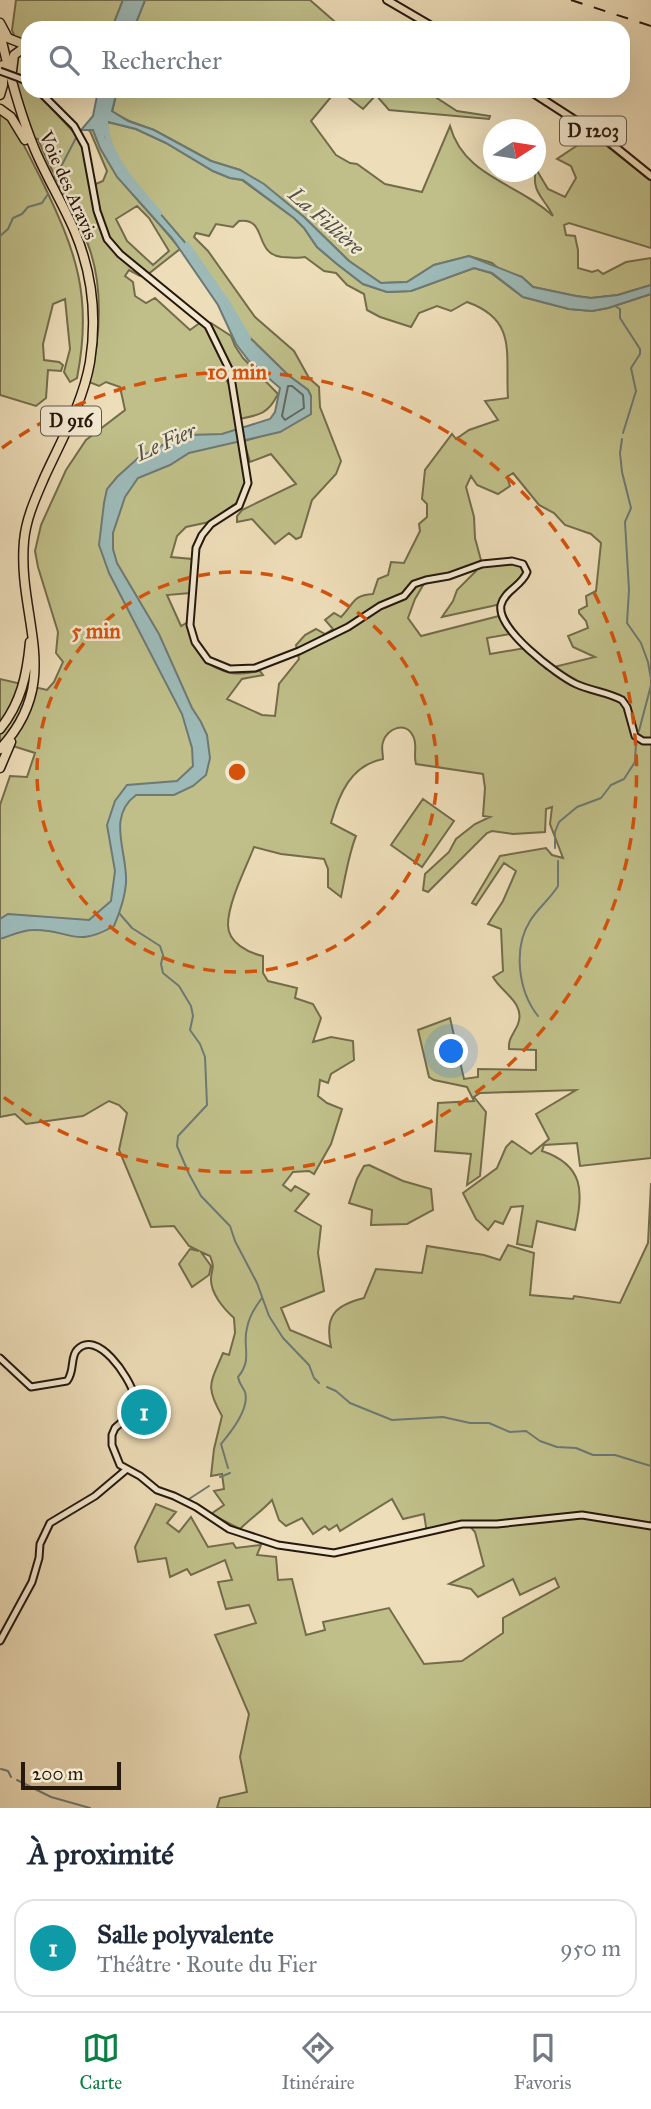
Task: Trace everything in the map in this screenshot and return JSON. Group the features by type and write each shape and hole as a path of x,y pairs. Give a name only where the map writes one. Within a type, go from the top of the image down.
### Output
{"highway":[{"path":"0,23 11,40 21,45"},
{"name":"Voie des Aravis","path":"0,33 13,89 37,154 79,242 90,285 93,317 89,364 80,397 33,503 25,530 24,567 36,662 31,695 20,721 0,749"},
{"name":"Voie des Aravis","path":"0,49 1,67 25,139 78,255 85,284 88,323 86,352 79,386 32,494 21,527 19,569 31,667 26,696 17,717 0,742"},
{"path":"13,89 13,59 21,51"},
{"path":"0,95 4,83 1,67"},
{"path":"0,109 9,115 25,139"},
{"path":"0,729 12,713 24,685 30,642"},
{"path":"0,768 20,721"}],"main road":[{"path":"387,0 423,21"},
{"path":"407,12 419,21"},
{"name":"D 1203","path":"541,98 609,142 651,176"}],"street":[{"path":"1,67 21,79"},
{"path":"46,98 81,137 88,157 97,211 107,239 120,254 208,326 230,370 249,476 239,506 208,527 196,548 190,625 195,642 208,660 230,670 255,668 299,651 348,627 380,606 404,596 414,584 480,565 516,561 523,564 527,572 501,604 501,615 507,627 566,679 622,701 627,707 635,736 643,741 651,741"},
{"path":"0,1358 31,1387 67,1381 73,1370 78,1348 95,1346 107,1353 123,1373 134,1395 131,1414 115,1428 112,1435 118,1463 157,1490 174,1496 229,1529 278,1545 334,1553 462,1524 497,1524 582,1515 651,1525"},
{"path":"0,1642 32,1582 40,1544 50,1523 95,1496 125,1474 127,1469"}],"shaded area":[{"path":"16,0 123,0 115,21 21,21 21,43 16,41 12,30"},
{"path":"145,0 310,0 334,21 137,21"},
{"path":"15,80 21,82 21,98 42,98 81,140 91,186 103,181 107,171 90,131 86,129 93,130 109,163 180,249 147,275 140,276 129,270 125,276 133,282 135,296 146,303 155,298 190,330 201,322 219,349 231,380 227,381 246,475 245,486 238,502 209,522 186,527 177,536 171,557 192,559 190,593 167,595 181,626 188,622 193,640 207,662 232,673 260,671 263,675 242,679 227,699 262,715 275,716 279,684 299,659 296,645 305,635 316,629 325,634 333,629 325,620 334,613 341,617 357,598 373,594 378,579 388,575 391,562 404,563 420,531 419,524 427,517 427,504 422,499 425,470 452,434 456,439 469,430 498,420 485,401 508,398 505,340 502,329 494,318 483,309 467,302 451,311 437,306 419,313 411,327 380,317 367,310 364,294 347,285 336,273 324,271 305,257 282,257 267,250 258,230 248,221 239,221 233,227 216,224 209,236 196,233 194,237 208,251 255,317 294,351 309,378 319,387 320,407 341,461 336,474 312,500 301,537 296,539 289,533 275,544 252,519 237,522 237,516 242,510 296,484 271,454 250,462 244,441 280,431 311,414 311,396 308,390 288,375 242,330 194,253 128,178 105,136 108,122 136,129 213,171 242,180 294,218 317,247 337,264 363,284 387,292 411,291 474,268 491,273 523,297 569,309 592,311 651,294 651,1158 580,1166 577,1143 544,1145 542,1151 556,1157 573,1172 578,1182 580,1204 575,1230 537,1221 532,1247 517,1244 523,1206 511,1207 503,1224 495,1221 488,1230 476,1219 463,1193 497,1168 506,1147 512,1141 531,1154 549,1139 536,1114 576,1090 480,1093 474,1097 486,1112 480,1176 467,1185 471,1154 435,1151 438,1103 474,1101 467,1087 429,1077 418,1030 450,1018 464,1079 478,1077 478,1069 536,1070 536,1050 509,1049 510,1039 520,1017 519,1010 493,977 503,971 501,929 488,924 503,901 516,871 504,863 476,905 472,903 500,856 546,848 552,855 563,858 550,824 552,807 546,809 545,832 487,833 428,892 423,890 425,874 449,852 456,839 475,824 490,817 483,816 483,774 416,764 413,736 406,729 397,728 385,737 382,746 383,759 362,767 355,774 348,782 334,812 331,823 356,836 341,897 328,887 328,869 324,859 281,854 254,847 234,896 228,925 235,942 246,950 263,956 263,973 268,981 297,988 295,998 313,1004 321,1018 313,1042 331,1037 353,1041 354,1060 331,1074 328,1083 320,1080 318,1096 342,1109 331,1144 314,1174 309,1171 293,1172 283,1185 291,1191 295,1186 309,1194 295,1211 321,1226 318,1253 324,1291 281,1308 290,1330 331,1347 329,1327 334,1313 346,1304 364,1298 376,1269 422,1273 427,1246 500,1260 508,1245 534,1253 530,1295 573,1299 574,1296 620,1303 648,1243 651,1183 651,1808 217,1808 220,1798 247,1792 240,1757 249,1714 215,1635 256,1623 249,1605 226,1609 218,1582 232,1580 225,1560 191,1575 187,1569 170,1577 166,1558 138,1562 135,1547 156,1504 176,1512 167,1523 179,1532 191,1517 208,1547 233,1543 236,1548 261,1545 257,1555 276,1557 278,1580 292,1579 306,1635 325,1630 323,1622 389,1608 424,1664 462,1661 503,1633 503,1618 559,1587 555,1578 520,1595 513,1579 478,1597 471,1589 449,1584 484,1566 475,1532 467,1523 427,1533 424,1514 403,1519 392,1499 340,1531 337,1525 329,1530 325,1526 313,1534 302,1518 286,1526 279,1520 272,1500 240,1529 211,1514 224,1505 214,1491 224,1489 222,1474 211,1476 222,1416 213,1398 211,1385 223,1353 229,1355 235,1333 234,1318 215,1295 211,1284 213,1266 210,1256 201,1252 211,1266 209,1275 192,1287 179,1264 190,1249 199,1251 189,1246 174,1226 151,1227 119,1150 127,1113 119,1105 109,1101 83,1116 26,1124 15,1114 0,1117 0,805 10,776 27,777 35,753 0,742 0,679 47,690 54,682 63,662 56,653 58,632 35,551 41,525 66,470 86,440 125,410 120,387 106,382 99,386 89,382 98,330 96,276 87,242 38,139 34,138","holes":["137,206 149,218 169,251 153,265 127,241 116,219","513,473 539,505 554,513 565,525 591,534 601,543 596,591 586,596 587,606 579,610 588,628 568,636 573,647 595,657 546,669 525,648 490,654 487,638 510,634 499,616 421,636 408,618 425,582 476,567 476,571 457,590 442,617 501,604 527,572 520,562 482,564 466,487 471,476 477,485 498,494 510,486 507,477"]},
{"path":"115,98 330,98 311,121 336,155 357,164 385,184 422,192 450,126 467,157 483,170 483,182 501,182 553,216 535,182 544,182 548,189 565,197 576,178 571,166 557,159 593,135 651,181 651,248 569,223 564,225 566,235 575,236 578,268 592,272 598,270 603,274 626,262 651,258 651,285 618,295 591,298 576,296 533,287 522,277 469,256 434,265 407,282 381,283 349,261 304,217 240,170 211,161 154,130 112,112"},
{"path":"349,98 373,98 363,109"},
{"path":"379,98 437,98 457,111 490,116 489,119 389,110"},
{"path":"0,112 4,113 20,137 64,229 82,298 83,322 77,378 70,382 64,372 70,349 65,299 53,304 43,344 44,360 63,365 61,371 48,370 46,398 36,406 0,395"},
{"path":"209,324 231,336 243,358 278,394 271,406 263,412 239,419 234,379"},
{"path":"423,799 454,821 422,867 391,845"},
{"path":"369,1165 403,1181 431,1189 433,1210 407,1224 371,1225 372,1210 349,1203 357,1179 364,1166"}],"water":[{"path":"123,0 145,0 137,21 115,21"},
{"path":"97,98 115,98 112,111 128,121 154,130 211,161 240,170 264,184 304,217 349,261 381,283 407,282 434,265 469,256 522,277 533,287 576,296 591,298 618,295 651,285 651,294 592,311 569,309 523,297 492,273 474,268 411,291 387,292 363,284 337,264 317,247 294,218 243,180 213,171 136,129 108,122 105,136 123,170 194,253 242,330 288,375 308,390 311,396 311,414 280,432 189,453 170,465 138,478 125,497 113,533 113,549 117,563 159,634 207,735 210,758 206,775 193,786 174,795 136,795 127,804 120,825 126,872 125,889 114,926 90,936 33,930 0,939 0,919 8,914 89,920 111,901 115,871 107,825 115,801 127,785 177,781 193,766 192,748 182,714 109,573 99,545 107,489 138,458 170,441 188,435 222,434 270,419 275,412 280,388 249,361 236,344 218,305 172,238 117,177 93,130 81,130 93,116"}],"waterway":[{"name":"Le Fier","path":"105,122 107,135 117,159 159,213"},
{"path":"55,178 77,136"},
{"path":"0,236 8,229 13,218 28,207 42,203 48,194"},
{"name":"Le Fier","path":"187,245 248,338"},
{"path":"615,306 620,309 620,318 640,349 640,354 631,368 636,391 623,433"},
{"path":"622,439 622,472 631,508 625,522 629,590 627,623 641,643 651,679"},
{"path":"639,731 651,685"},
{"path":"555,848 555,832 559,822 577,807 601,798 611,785 624,779 635,762 636,742"},
{"path":"538,1016 522,982 521,944 530,921 558,886 558,861"},
{"path":"119,913 132,928 160,946 163,973 179,986 191,1006 193,1016 190,1030 205,1057 207,1105 178,1136 177,1146 201,1196 230,1226 257,1283 269,1316 283,1338 309,1365 319,1383"},
{"path":"228,1468 221,1444 245,1406 245,1392 238,1377 246,1359 248,1324 262,1298"},
{"path":"327,1387 350,1403 392,1420 443,1417 470,1423 489,1423 510,1432 526,1431 540,1441 557,1447 576,1448 593,1455 615,1455 651,1466"},
{"path":"220,1477 230,1473"},
{"path":"189,1499 209,1486"},
{"path":"1,1769 8,1771 11,1777"},
{"path":"17,1780 51,1797 90,1808"}],"railway":[{"path":"571,0 651,26"}],"place":[{"name":"Salle polyvalente","path":"144,1412"}],"water label":[{"name":"La Fillière","path":"326,221"}]}
